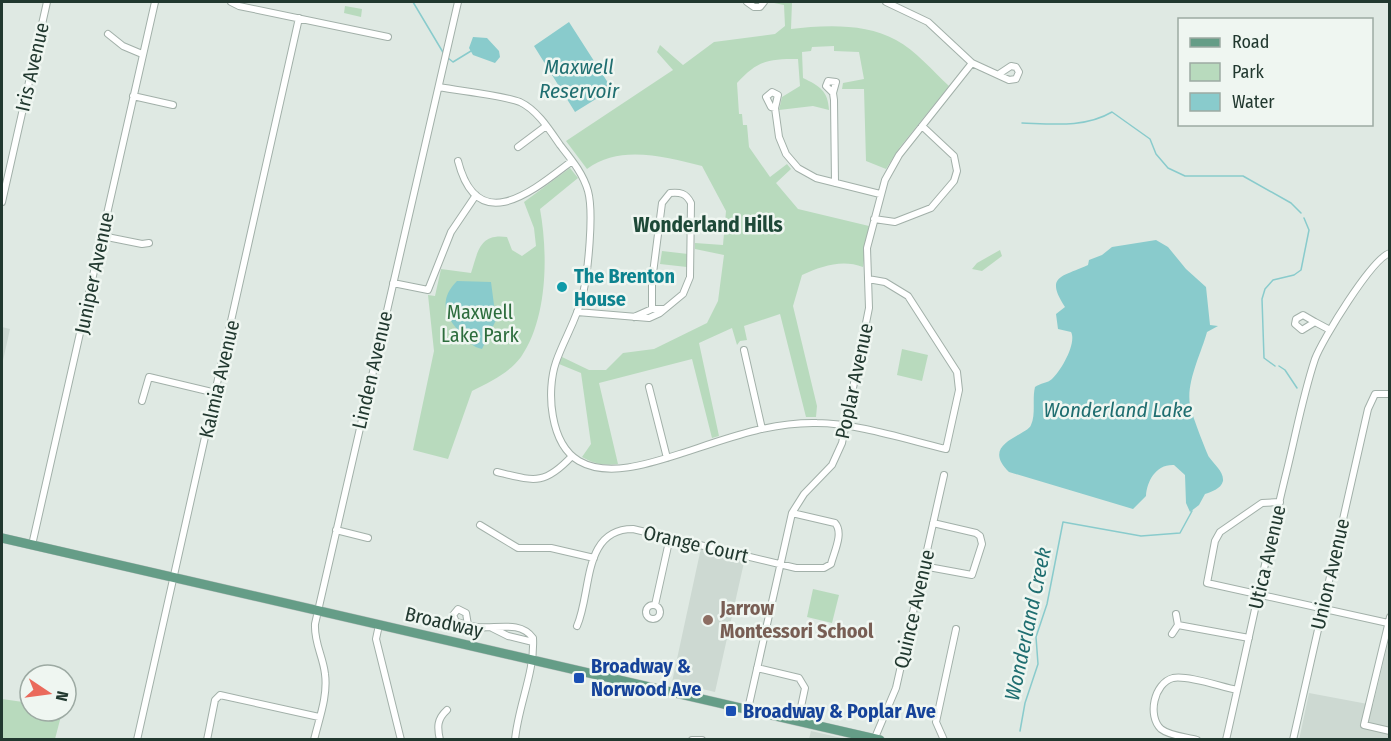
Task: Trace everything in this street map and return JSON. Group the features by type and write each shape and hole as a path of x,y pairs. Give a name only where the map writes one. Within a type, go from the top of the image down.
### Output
{"main road":[{"name":"Broadway","path":"2,538 876,739"}],"street":[{"name":"Iris Avenue","path":"2,202 47,2"},
{"name":"Juniper Avenue","path":"32,545 154,2"},
{"path":"231,2 239,6 388,37"},
{"name":"Linden Avenue","path":"314,740 326,685 325,671 315,634 319,611 459,2"},
{"path":"747,2 754,7 760,7 764,2"},
{"path":"886,2 928,22 972,63 990,73 999,74"},
{"name":"Kalmia Avenue","path":"137,740 299,18"},
{"path":"108,34 123,46 142,54"},
{"name":"Poplar Avenue","path":"748,709 792,513 804,494 838,456 864,344 869,308 867,249 880,194 891,167 972,63"},
{"path":"439,87 519,102 536,114 584,178 590,201 585,280 577,312 557,360 552,384 556,434 572,456 581,462 603,468 616,468 667,458 762,429 813,423 946,449 959,390 957,372 908,296 885,282 868,279"},
{"path":"833,93 835,183"},
{"path":"133,96 173,105"},
{"path":"775,108 782,146 791,162 806,174 880,194"},
{"path":"518,147 546,126"},
{"path":"874,219 895,222 936,206 954,181 957,171 954,156 922,126"},
{"path":"458,161 465,180 476,195 491,202 512,202 529,194 572,161"},
{"path":"577,312 649,318 683,294 690,277 691,203 687,195 681,193 670,193 662,202 652,281 652,309"},
{"path":"393,283 428,290 450,232 476,195"},
{"path":"102,236 142,244 149,243"},
{"path":"1315,322 1330,330 1380,258 1389,253"},
{"path":"634,317 652,309 664,309"},
{"name":"Utica Avenue","path":"1226,740 1258,594 1311,374 1320,346 1330,330"},
{"path":"744,350 762,429"},
{"path":"142,401 149,378 216,393"},
{"path":"649,387 667,458"},
{"name":"Union Avenue","path":"1293,740 1368,409 1375,394 1389,394"},
{"path":"497,472 541,480 556,473 572,456"},
{"name":"Quince Avenue","path":"876,739 896,688 944,475"},
{"path":"1280,502 1262,503 1231,527 1220,532 1215,541 1207,582 1389,620 1364,725 1389,731"},
{"name":"Orange Court","path":"594,558 599,546 612,533 633,529 796,568 824,568 831,564 840,531 835,523 792,513"},
{"path":"923,566 972,575 981,544 980,536 976,533 933,523"},
{"path":"480,525 518,548 551,548 594,558 576,626"},
{"path":"336,530 368,538"},
{"path":"655,605 670,537"},
{"path":"1172,634 1178,625 1176,614"},
{"path":"379,625 376,639 401,740"},
{"path":"468,625 477,628 499,625 526,632 533,642 532,660 516,724 515,740"},
{"path":"1178,625 1249,638"},
{"path":"944,740 936,722 956,630"},
{"path":"757,668 799,678 805,688 801,707 807,723"},
{"path":"1197,740 1170,733 1158,726 1153,712 1160,687 1169,680 1181,678 1237,690"},
{"path":"207,740 217,696 223,694 319,717"},
{"path":"787,718 801,707"},
{"path":"440,740 437,729 439,718 447,710"},
{"path":"692,740 702,740"}],"shaded area":[{"path":"2,327 10,329 2,365"},
{"name":"Jarrow Montessori School","path":"701,548 745,558 715,692 672,682"},
{"path":"1389,639 1389,739 1299,740 1309,693 1373,705"},
{"path":"811,731 846,739 809,739"}],"green space":[{"path":"769,2 792,2 791,29 845,27 884,34 910,49 949,86 900,147 886,169 866,161 864,89 842,89 843,83 864,79 859,52 834,51 834,46 812,47 811,51 802,52 803,78 822,90 827,98 829,110 813,106 779,110 782,97 800,86 798,59 764,62 737,83 739,114 742,114 743,125 747,125 749,147 770,177 787,164 791,169 776,183 798,209 869,226 863,267 847,264 832,265 802,275 793,306 817,406 816,417 806,417 780,314 744,326 747,340 740,341 737,345 732,328 699,343 719,436 712,438 692,359 599,383 618,464 604,465 591,461 582,457 591,444 581,373 559,364 562,357 589,370 606,370 623,353 654,349 707,323 718,301 724,255 695,249 695,243 723,245 726,211 702,166 658,156 628,155 600,161 587,169 566,141 673,70 657,52 660,45 683,65 714,42 775,34 785,26 784,5"},
{"path":"345,6 362,9 361,17 344,13"},
{"name":"Maxwell Lake Park","path":"570,168 578,178 540,209 544,245 544,285 541,305 530,341 521,357 511,368 472,391 448,459 413,450 434,351 428,295 435,296 441,269 471,273 478,251 485,241 491,238 507,237 512,250 522,256 536,246 534,228 524,202"},
{"path":"1000,250 1002,256 982,271 972,269 977,263"},
{"path":"662,251 688,254 687,267 660,264"},
{"path":"902,349 928,355 922,381 897,375"},
{"path":"813,589 839,595 832,623 807,617"},
{"path":"2,699 18,701 18,723 59,723 55,739 2,739"}],"water":[{"name":"Maxwell Reservoir","path":"569,22 612,89 575,112 534,46"},
{"path":"473,37 487,38 499,51 500,57 495,63 473,55 469,48"},
{"name":"Wonderland Lake","path":"1156,240 1168,247 1186,269 1206,287 1210,325 1218,326 1207,332 1192,378 1189,396 1191,409 1209,457 1222,474 1222,484 1216,490 1205,494 1199,505 1190,512 1186,503 1185,475 1174,465 1168,465 1157,470 1148,485 1146,496 1133,509 1009,472 1001,462 999,454 1002,447 1031,425 1035,387 1056,375 1064,364 1072,343 1071,332 1058,329 1056,314 1065,307 1056,289 1059,278 1088,265 1089,260 1102,255 1112,247"},
{"path":"457,281 491,282 496,320 482,349 471,344 448,316 447,296"}],"waterway":[{"path":"413,2 444,54"},
{"path":"448,58 453,62 471,51"},
{"path":"1022,123 1080,123 1112,112 1150,139 1156,154 1168,168 1185,176 1243,176 1291,203 1301,213"},
{"path":"1275,366 1264,358 1262,299 1265,289 1273,280 1294,275 1301,270 1309,230 1304,218"},
{"path":"1279,366 1285,370 1297,388"},
{"name":"Wonderland Creek","path":"1020,731 1025,703 1038,664 1036,637 1047,604 1063,522 1141,536 1180,533 1192,511"}],"place":[{"name":"The Brenton House","path":"562,287"},
{"name":"Jarrow Montessori School","path":"708,620"},
{"name":"Broadway & Norwood Ave","path":"579,678"},
{"name":"Broadway & Poplar Ave","path":"731,711"}],"district":[{"name":"Wonderland Hills","path":"708,225"}]}
